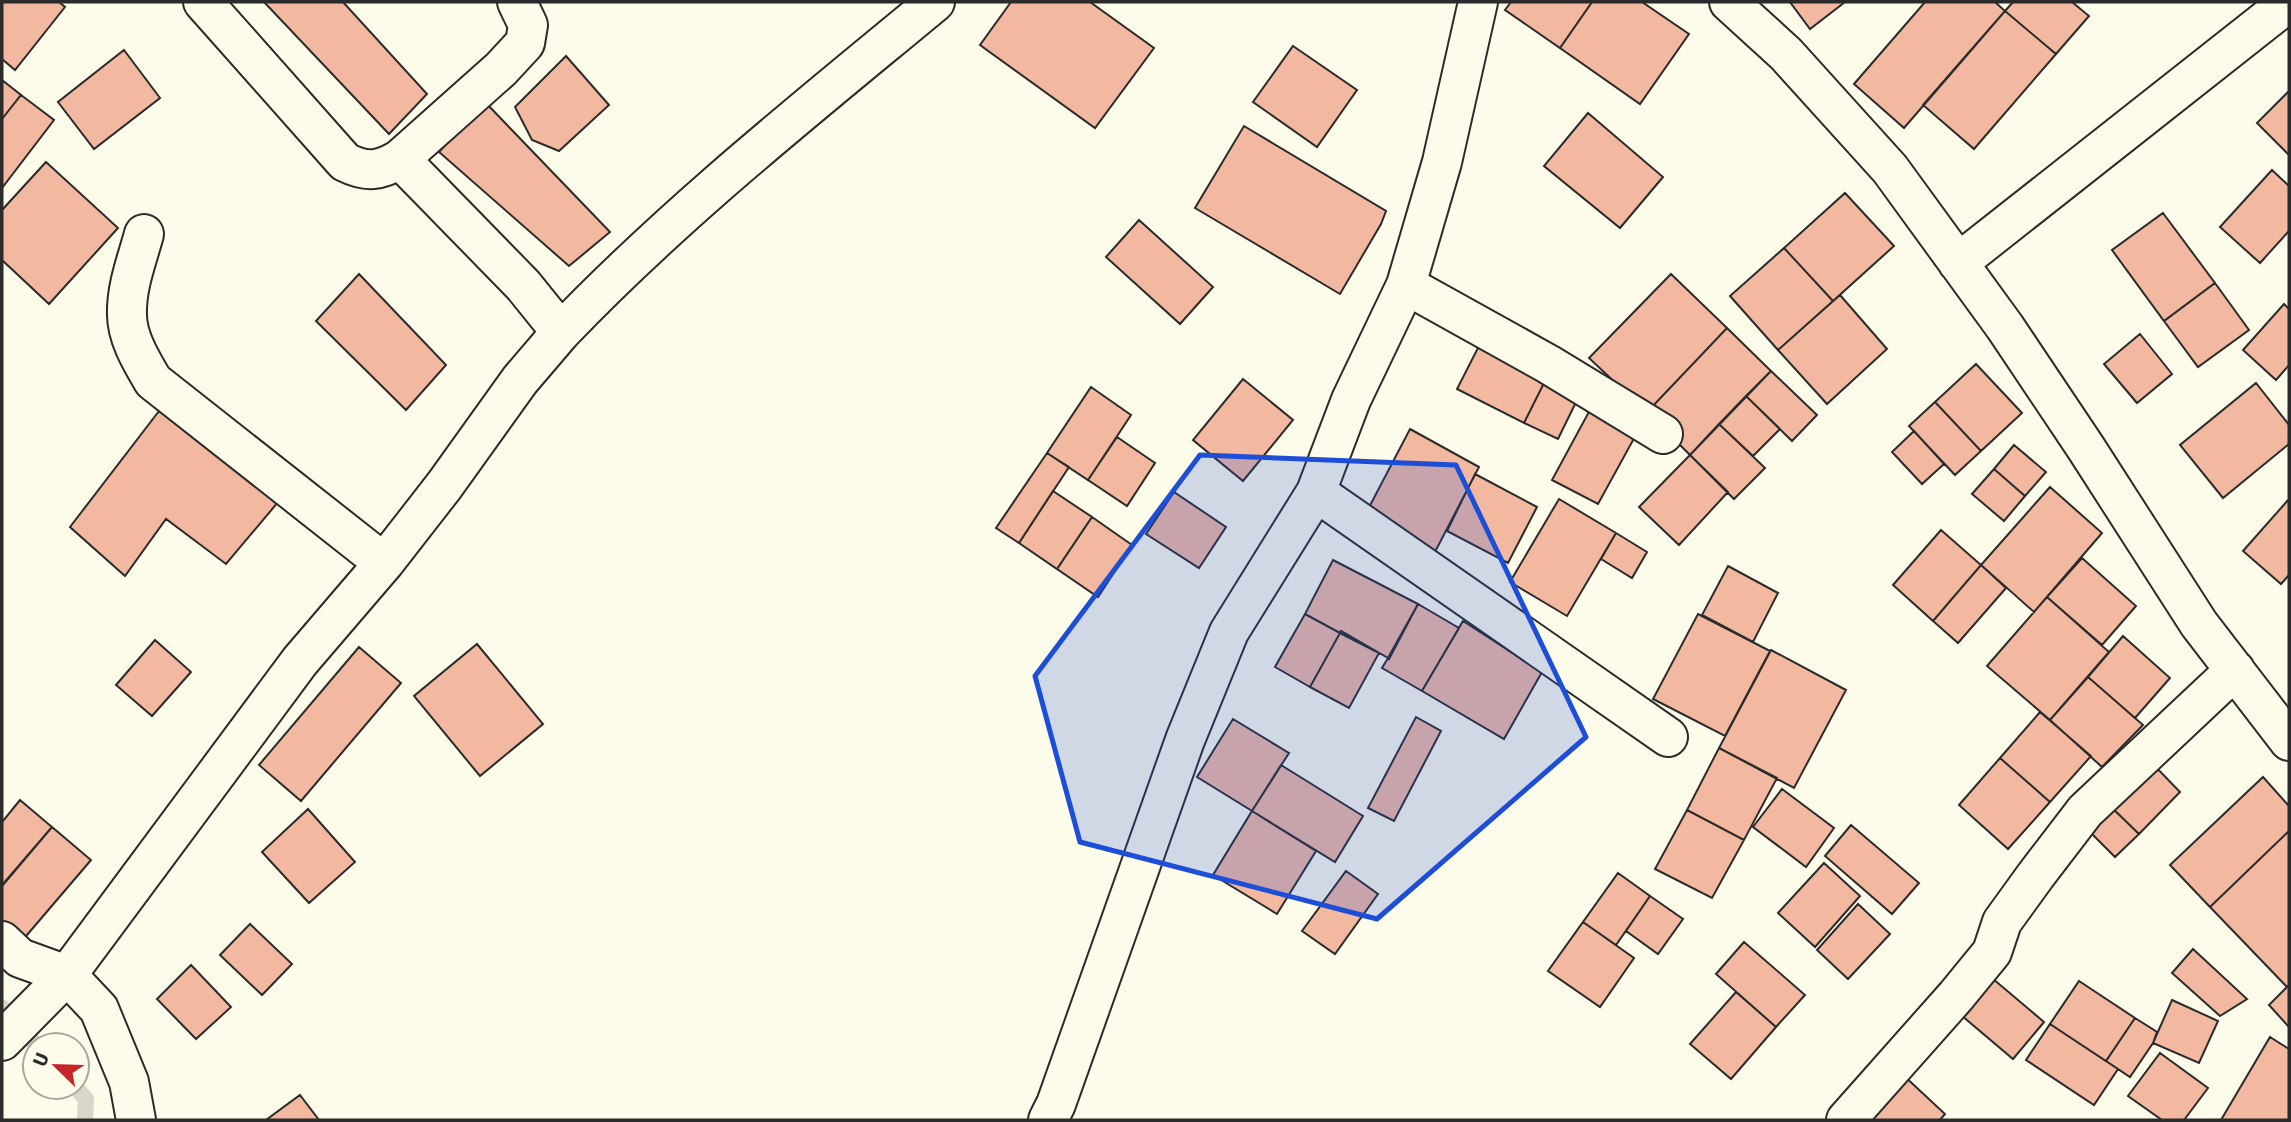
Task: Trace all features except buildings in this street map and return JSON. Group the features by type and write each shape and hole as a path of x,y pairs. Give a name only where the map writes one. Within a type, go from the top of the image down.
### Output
{"street":[{"path":"203,2 345,162 360,169 384,168 400,159 501,69 526,43 528,25 517,2"},
{"path":"2,1041 67,975 300,661 384,563 444,486 520,380 561,332 610,280 708,191 935,2"},
{"path":"1048,1120 1185,740 1230,632 1316,492 1351,400 1406,285 1442,162 1478,2"},
{"path":"1729,2 1786,54 1890,169 2005,327 2087,447 2199,624 2289,741"},
{"path":"1958,263 2289,2"},
{"path":"400,159 523,285 561,332"},
{"path":"144,234 131,278 126,317 136,351 153,381 384,563"},
{"path":"1406,285 1548,363 1663,434"},
{"path":"1316,492 1668,737"},
{"path":"1846,1120 1992,953 2002,922 2085,811 2235,670"},
{"path":"2,942 20,958 67,975 99,1009 129,1082 135,1120"}],"highlighted area":[{"path":"1200,455 1456,465 1586,737 1377,919 1080,842 1035,676"}],"waterway":[{"path":"2,1007 23,1031"},
{"path":"85,1120 86,1101"}]}
